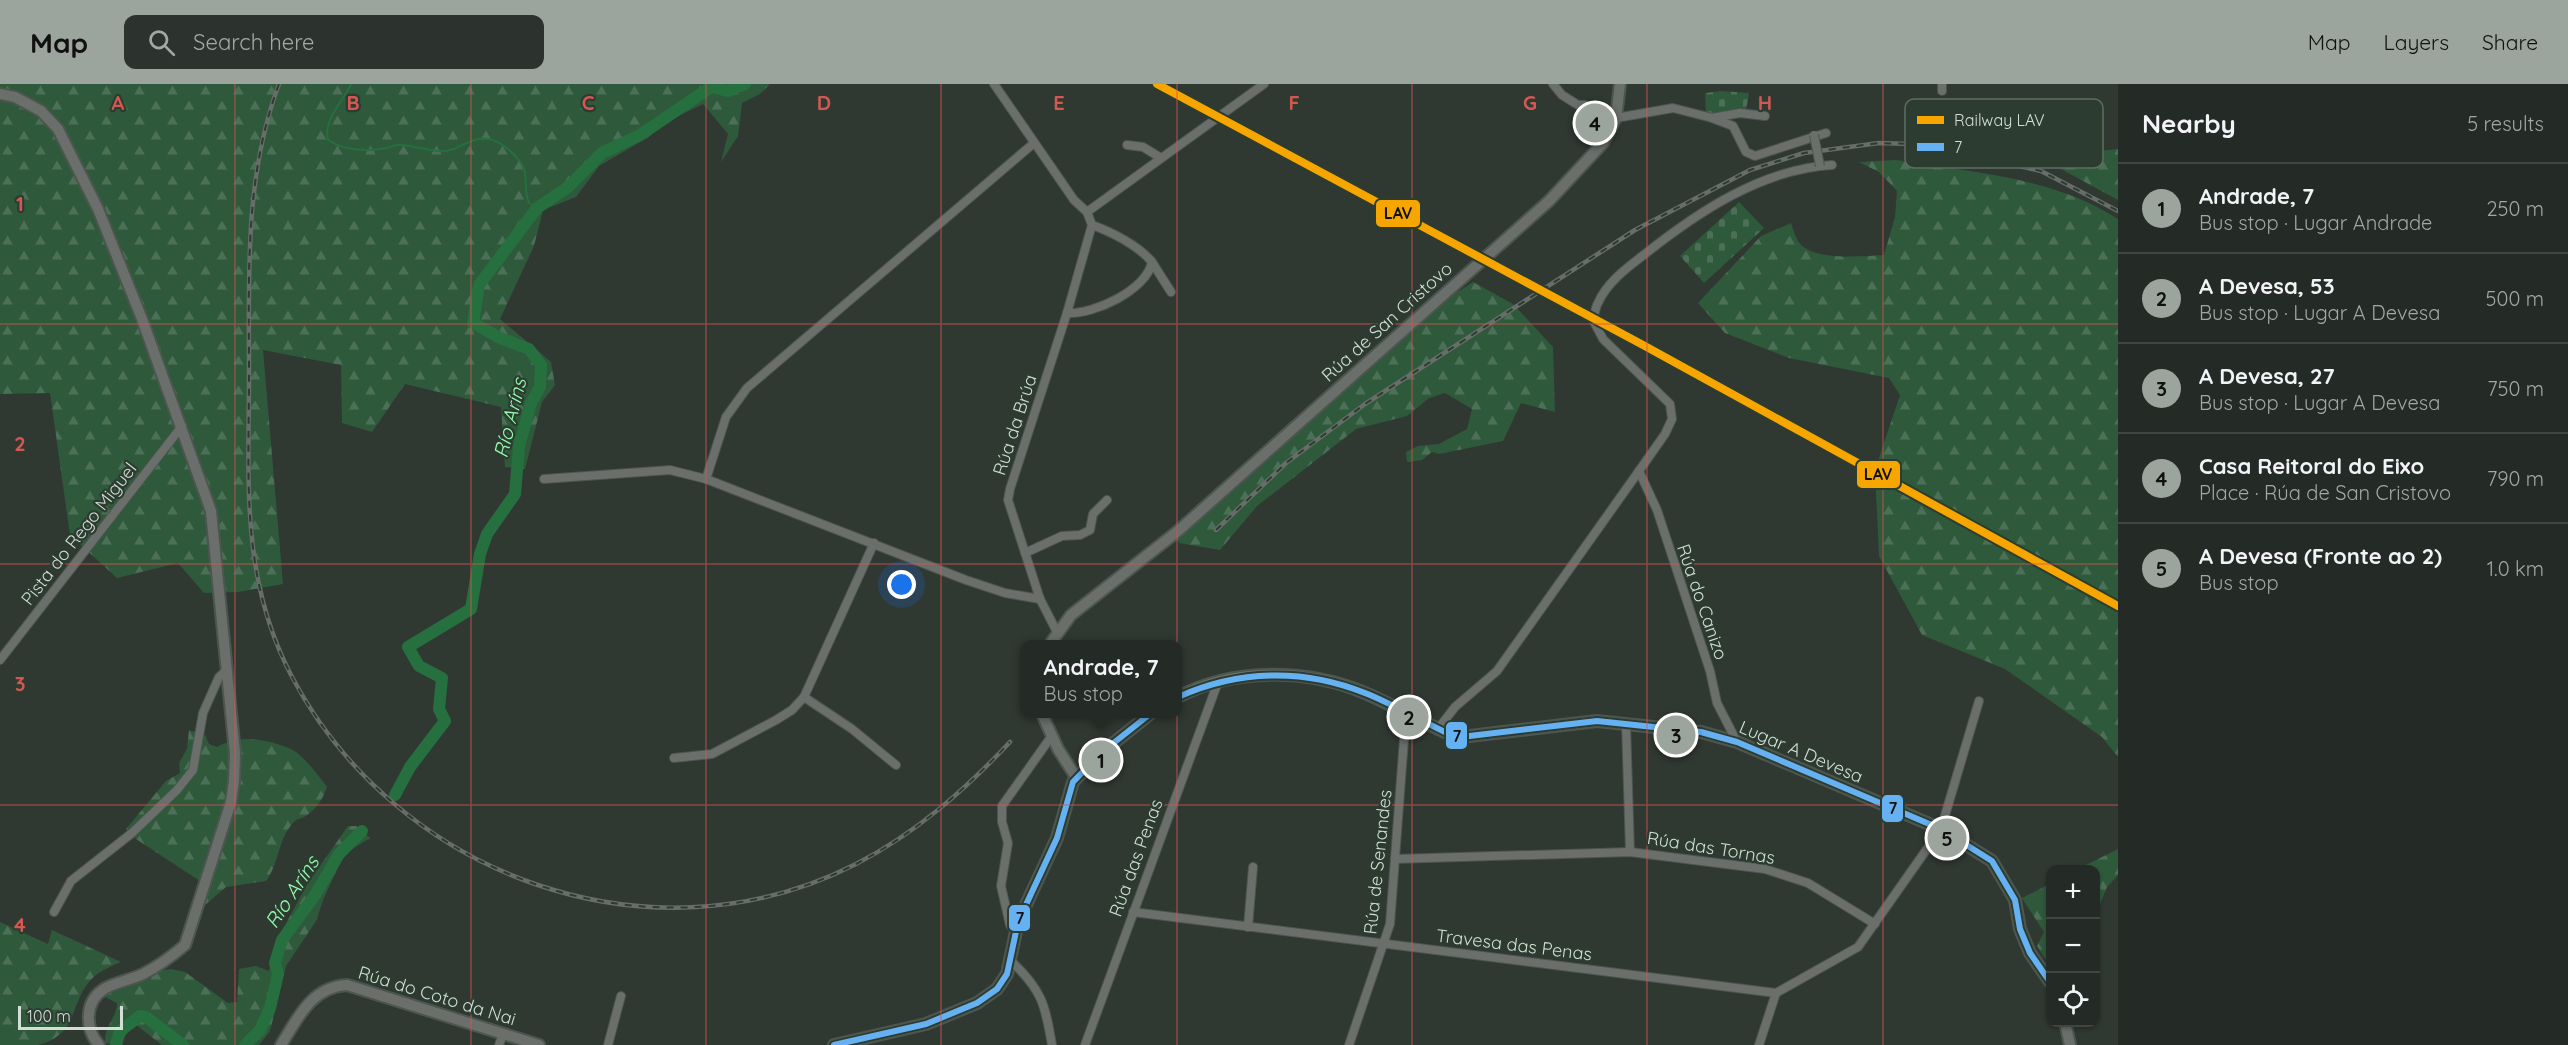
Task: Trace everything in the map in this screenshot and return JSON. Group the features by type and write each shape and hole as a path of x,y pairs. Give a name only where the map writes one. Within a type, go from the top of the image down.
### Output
{"street":[{"path":"994,84 1074,200 1087,212 1092,225 1108,231 1147,255 1171,292"},
{"path":"1087,212 1264,84"},
{"path":"1553,84 1562,95 1578,105 1586,105 1616,118 1673,108 1713,118 1733,126 1746,152 1755,156 1795,145 1814,135 1826,133"},
{"name":"Rúa de San Cristovo","path":"1053,640 1071,615 1096,592 1178,531 1549,201 1603,142 1616,118 1620,84"},
{"path":"0,94 15,97 41,111 57,129 98,209 182,426 211,511 235,753 231,802 195,921 185,945 166,961 143,974 104,989 94,999 87,1024 90,1035 99,1045"},
{"path":"1713,118 1740,113 1766,116"},
{"path":"1814,135 1820,166"},
{"path":"706,479 726,417 747,388 1034,142"},
{"path":"1127,145 1143,147 1161,158"},
{"path":"1438,729 1455,707 1497,671 1639,471 1672,419 1670,404 1603,339 1593,320 1598,303 1610,285 1628,267 1702,211 1774,178 1832,165"},
{"name":"Rúa da Brúa","path":"1057,632 1040,599 1011,516 1010,489 1067,313 1092,225"},
{"path":"1067,313 1093,308 1131,290 1151,270 1152,262"},
{"name":"Pista do Rego Miguel","path":"0,660 182,426"},
{"path":"544,479 670,470 706,479 1005,593 1040,599"},
{"name":"Rúa do Canizo","path":"1639,471 1657,510 1710,671 1717,703 1737,742"},
{"path":"1025,553 1062,536 1086,533 1090,530 1093,514 1107,500"},
{"path":"674,758 712,754 792,710 804,697 874,543"},
{"path":"54,912 71,881 132,832 177,790 193,770 203,713 219,677 227,670"},
{"name":"Lugar A Devesa","path":"1182,695 1218,682 1268,675 1296,676 1356,689 1454,736 1474,737 1579,722 1626,723 1701,732 1737,742 1941,829 1992,861 2015,900 2020,929 2030,953 2046,976"},
{"name":"Rúa das Penas","path":"1085,1045 1218,682"},
{"path":"804,697 852,729 896,765"},
{"path":"1760,1045 1776,993 1858,947 1941,829 1979,701"},
{"name":"Rúa de Senandes","path":"1349,1045 1390,924 1406,713"},
{"path":"1044,718 1051,737 1076,777"},
{"path":"834,1045 926,1023 977,1003 991,994 1005,979 1020,916 1057,838 1068,793 1076,777 1108,747 1145,718"},
{"name":"Rúa das Tornas","path":"1626,723 1630,852"},
{"path":"1016,932 1010,925 1001,886 1008,843 1002,822 1002,806 1051,737"},
{"name":"Rúa das Tornas","path":"1395,859 1630,852 1765,869 1808,883 1875,924"},
{"path":"1248,927 1253,867"},
{"name":"Travesa das Penas","path":"1133,912 1776,993"},
{"path":"1011,961 1037,989 1046,1013 1052,1045"},
{"name":"Rúa do Coto da Nai","path":"280,1045 310,1000 332,986 347,985 539,1045"},
{"path":"608,1045 621,996"},
{"path":"2066,1027 2070,1045"},
{"path":"499,1045 503,1034"}],"green space":[{"path":"0,84 770,84 760,94 742,103 738,136 721,162 728,134 703,104 670,120 647,138 599,166 576,197 543,210 534,246 500,319 551,362 555,385 542,402 525,469 505,467 501,407 405,384 372,432 342,423 341,365 263,350 283,584 238,592 204,593 178,563 117,578 70,535 50,393 0,394"},
{"path":"1721,91 1749,93 1746,110 1706,114 1705,93"},
{"path":"2118,149 2118,200 2059,168 2103,168 2103,151"},
{"path":"1896,160 1905,161 1905,168 1949,168 2011,178 2067,194 2118,219 2118,757 2102,737 2005,669 1922,635 1879,556 1875,470 1900,395 1889,378 1789,358 1725,333 1698,303 1761,236 1791,223 1798,241 1805,248 1814,252 1851,257 1884,255 1895,217 1897,191 1879,172 1859,162"},
{"path":"1739,202 1764,228 1704,283 1680,256"},
{"path":"1473,282 1513,304 1553,347 1555,412 1521,403 1503,441 1439,454 1432,452 1422,460 1407,462 1406,452 1418,446 1439,444 1467,429 1472,409 1445,393 1429,398 1407,416 1356,429 1257,506 1220,550 1179,543 1177,538 1416,325 1450,297"},
{"path":"189,730 205,735 209,744 217,747 234,740 254,739 291,749 306,761 327,787 315,808 289,827 274,867 266,881 226,887 205,905 198,896 200,881 136,839 126,829 166,781 180,773 179,763 187,749"},
{"path":"348,826 356,826 370,838 344,854 316,921 286,966 270,1031 259,1045 162,1045 135,1024 123,1038 122,1045 105,1043 106,1031 117,1003 105,997 107,992 133,985 156,971 171,969 185,972 228,1003 237,1002 239,969 256,966 269,971 278,938 308,883"},
{"path":"2118,849 2118,875 2107,887 2100,904 2100,865 2086,865"},
{"path":"2046,886 2046,960 2037,946 2044,932 2022,898"},
{"path":"0,922 48,944 52,930 121,962 92,978 83,991 67,1026 51,1040 38,1045 0,1045"}],"waterway":[{"path":"351,84 328,125 328,140 353,149 383,149 399,145 439,151 453,149 482,139 495,141 507,148 521,163 525,172 529,203"},
{"name":"Río Aríns","path":"395,795 410,767 445,721 439,709 442,678 419,666 408,647 471,609 480,554 487,534 515,494 519,446 531,403 540,387 541,365 529,349 500,338 473,323 479,285 537,208 567,188 602,153 640,135 711,87 728,91 745,84"},
{"name":"Río Aríns","path":"531,204 537,208"},
{"name":"Río Aríns","path":"245,1045 260,1030 270,1008 278,974 275,963 282,940 315,895 339,854 362,831"},
{"name":"Río Aríns","path":"116,1045 120,1031 140,1016 146,1017 183,1045"}],"railway":[{"path":"279,84 260,155 254,191 249,264 249,490 255,565 263,602 291,675 337,745 395,804 462,851 536,884 614,903 696,907 777,894 856,864 899,839 939,809 1010,742"},
{"path":"1216,530 1286,463 1365,404 1635,230 1750,170 1804,153 1879,143 1905,144"},
{"path":"2028,168 2041,171 2118,211"}],"rail line":[{"name":"LAV","path":"1157,84 1643,345 2118,606"}],"transit line":[{"name":"7","path":"1182,695 1224,681 1247,677 1294,676 1318,679 1365,693 1447,733 1461,737 1597,721 1701,732 1737,742 1941,829 1992,861 2015,900 2020,929 2030,953 2046,976"},
{"name":"7","path":"834,1045 926,1024 977,1003 997,989 1007,974 1018,922 1057,838 1073,782 1101,753 1145,718"}],"place":[{"name":"Casa Reitoral do Eixo","path":"1595,123"},
{"name":"A Devesa, 53","path":"1409,717"},
{"name":"A Devesa, 27","path":"1676,735"},
{"name":"Andrade, 7","path":"1101,760"},
{"name":"A Devesa (Fronte ao 2)","path":"1947,838"}]}
